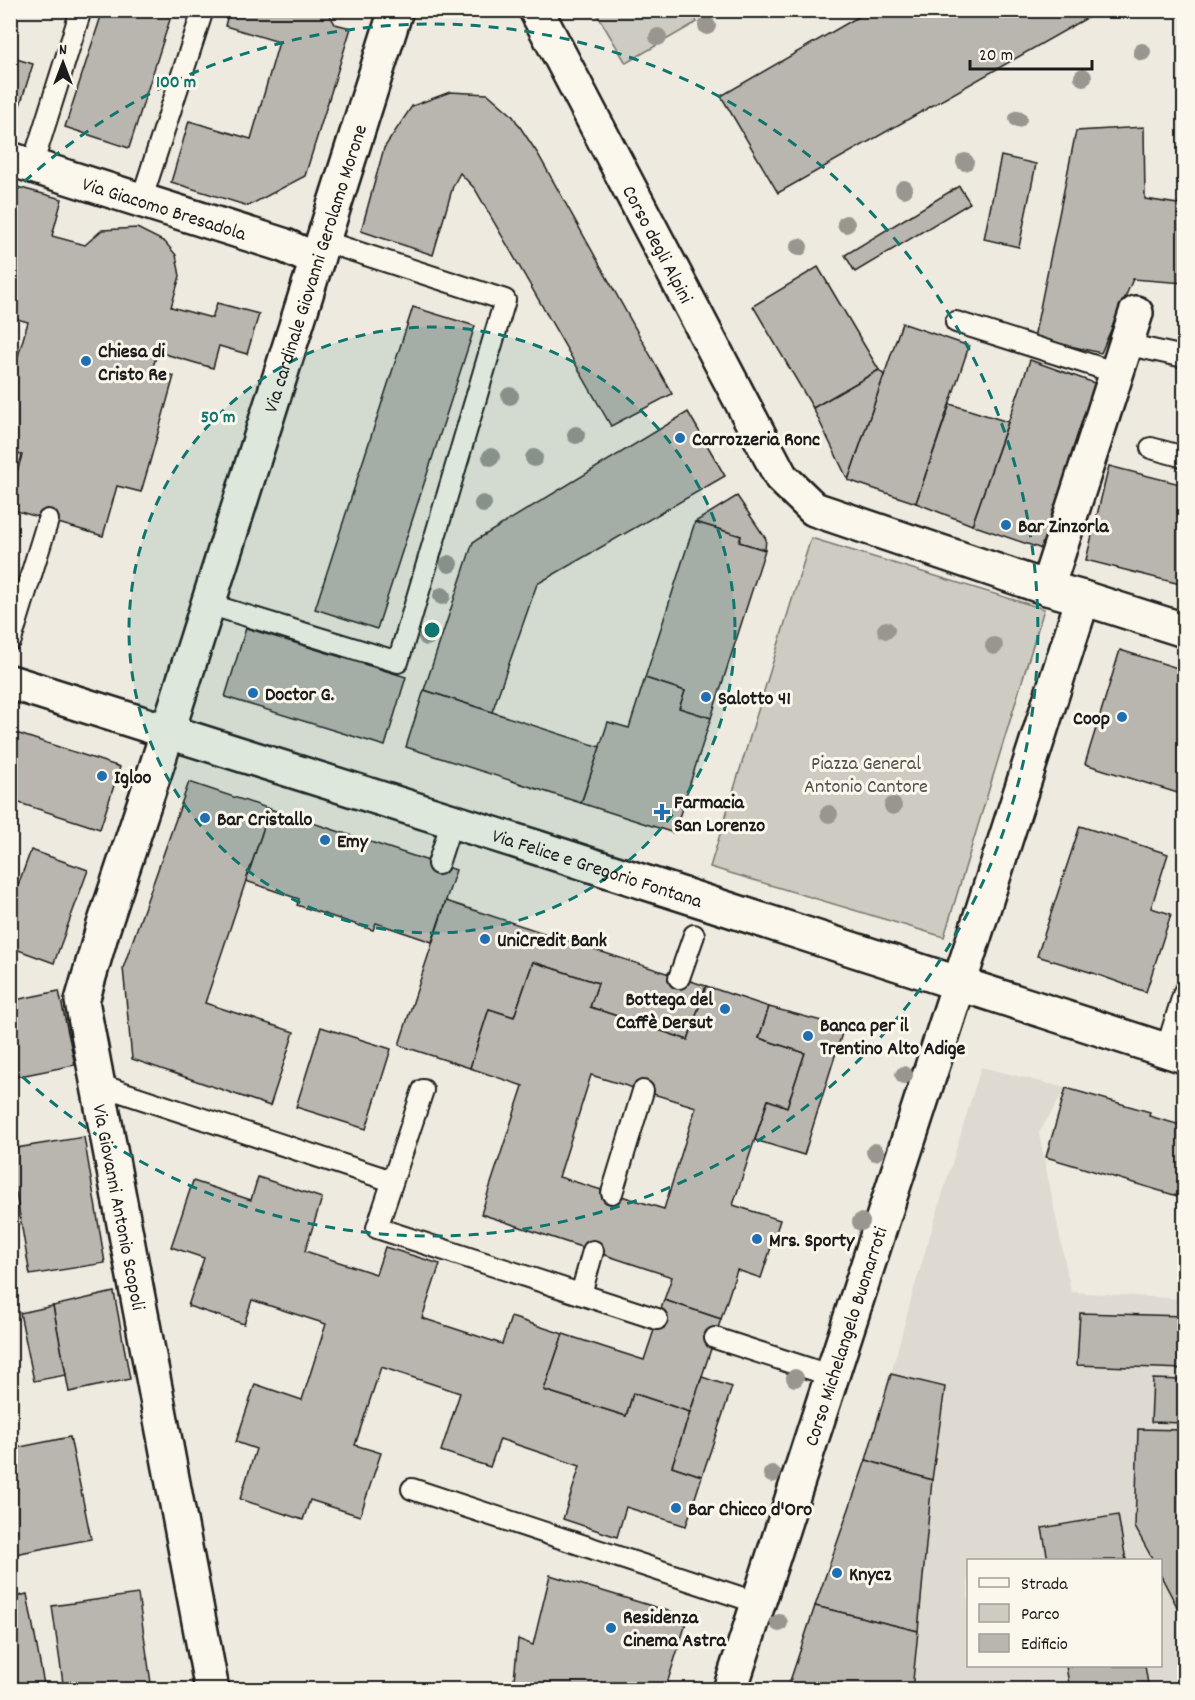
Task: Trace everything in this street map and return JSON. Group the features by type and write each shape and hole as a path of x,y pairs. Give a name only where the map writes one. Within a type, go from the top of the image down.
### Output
{"street":[{"name":"Via cardinale Giovanni Gerolamo Morone","path":"167,732 396,10"},
{"name":"Corso degli Alpini","path":"536,10 781,477 814,509 1047,588"},
{"name":"Via Giacomo Bresadola","path":"21,162 283,245 320,251"},
{"path":"1136,313 1047,588 1185,630"},
{"path":"959,984 1083,598"},
{"name":"Via Felice e Gregorio Fontana","path":"10,682 1175,1053"},
{"name":"Via Giovanni Antonio Scopoli","path":"167,732 103,928 82,1001 212,1689"},
{"name":"Corso Michelangelo Buonarroti","path":"730,1689 959,984"}],"lane":[{"path":"21,162 81,10"},
{"path":"141,201 203,10"},
{"path":"208,604 398,662 505,300 320,251"},
{"path":"956,322 1121,358 1185,357"},
{"path":"1151,448 1185,457"},
{"path":"11,640 48,519"},
{"path":"438,864 452,821"},
{"path":"680,978 694,935"},
{"path":"1175,1053 1185,992"},
{"path":"97,1084 393,1181"},
{"path":"423,1090 377,1228 657,1319"},
{"path":"612,1193 643,1091"},
{"path":"580,1294 593,1251"},
{"path":"715,1338 832,1376"},
{"path":"412,1488 758,1603"}],"shaded area":[{"path":"981,1067 1066,1088 1039,1133 1071,1292 1184,1299 1184,1689 912,1689 932,1480 945,1387 891,1374 913,1292"}],"green space":[{"path":"595,11 691,11 697,22 626,63"},
{"name":"Piazza General Antonio Cantore","path":"811,538 1044,609 944,937 710,867"}],"building":[{"path":"103,10 173,10 129,148 65,127"},
{"path":"229,10 327,10 335,24 351,28 305,176 248,206 171,182 189,121 251,139 279,42 225,26"},
{"path":"870,10 1101,10 778,193 721,96"},
{"path":"10,57 33,64 12,131 10,131"},
{"path":"450,92 488,94 512,115 538,154 672,394 611,426 475,189 460,173 453,186 433,255 361,231 384,148 412,106"},
{"path":"1144,127 1145,199 1184,205 1184,283 1133,279 1101,353 1034,338 1076,131"},
{"path":"1001,156 1036,164 1019,247 984,239"},
{"name":"Chiesa di Cristo Re","path":"10,185 62,199 52,236 85,245 102,230 137,228 165,242 176,255 180,276 171,307 212,318 217,303 259,314 247,354 219,346 213,368 158,352 152,369 174,376 141,492 117,486 103,536 10,509 10,496 22,455 10,452 10,384 28,322 10,317"},
{"path":"959,186 970,203 855,272 845,255"},
{"path":"818,267 879,370 813,408 753,306"},
{"path":"413,307 475,326 377,629 315,609"},
{"path":"902,323 969,346 916,503 848,480"},
{"path":"1030,360 1100,385 1042,549 972,525"},
{"path":"879,370 884,375 848,480 813,408"},
{"path":"950,404 1008,422 972,525 916,503"},
{"path":"688,412 725,476 537,584 492,712 424,690 473,542"},
{"path":"1109,466 1184,485 1184,585 1086,560"},
{"path":"737,496 766,539 765,550 739,542 741,536 695,522"},
{"path":"695,522 741,536 739,542 765,550 711,718 679,708 685,691 645,678"},
{"path":"246,628 406,677 385,746 225,697"},
{"path":"1120,650 1184,670 1184,795 1085,764"},
{"path":"645,678 685,691 679,708 711,718 674,833 581,803 608,722 629,728"},
{"path":"424,690 600,747 581,803 406,747"},
{"path":"10,731 120,767 100,829 10,800"},
{"path":"189,782 270,809 205,1003 294,1032 270,1106 132,1059 123,968"},
{"path":"270,809 456,870 432,942 376,923 373,930 297,905 299,899 246,881"},
{"path":"1080,826 1168,854 1151,908 1171,914 1146,992 1037,956"},
{"path":"31,850 88,870 54,963 10,947 10,907"},
{"path":"446,901 706,986 688,1040 590,1007 598,983 533,962 514,1017 489,1009 470,1068 399,1045"},
{"path":"533,962 598,983 590,1007 688,1040 706,986 769,1007 759,1038 805,1053 787,1107 768,1100 733,1205 780,1220 761,1278 737,1270 721,1319 664,1300 672,1277 481,1214 523,1086 470,1068 489,1009 514,1017","holes":["591,1075 696,1107 664,1209 559,1177"]},
{"path":"59,991 75,1065 10,1078 10,1001"},
{"path":"769,1007 844,1027 804,1155 755,1140 768,1100 787,1107 805,1053 759,1038"},
{"path":"321,1027 391,1049 366,1129 296,1107"},
{"path":"1066,1088 1150,1112 1149,1116 1184,1126 1184,1198 1046,1157"},
{"path":"84,1137 105,1263 30,1275 16,1193 10,1194 10,1149"},
{"path":"258,1177 322,1198 305,1251 376,1274 385,1247 440,1264 422,1318 502,1344 511,1317 563,1334 544,1390 626,1416 633,1393 690,1412 672,1466 702,1476 686,1526 626,1507 617,1537 563,1519 580,1466 500,1439 490,1467 441,1451 460,1393 381,1367 355,1445 381,1453 360,1516 310,1500 303,1520 240,1499 256,1449 236,1442 255,1384 302,1400 326,1324 252,1300 244,1324 188,1306 204,1258 171,1247 193,1181 251,1200"},
{"path":"114,1292 130,1379 69,1392 53,1306"},
{"path":"664,1300 721,1319 690,1412 633,1393 626,1416 544,1390 563,1334 644,1360"},
{"path":"53,1306 66,1375 34,1381 20,1313"},
{"path":"1080,1313 1184,1316 1184,1369 1077,1365"},
{"path":"891,1374 945,1387 932,1480 866,1460"},
{"path":"702,1377 732,1387 702,1476 672,1466"},
{"path":"1153,1379 1184,1380 1184,1423 1151,1422"},
{"path":"1138,1429 1184,1430 1184,1524 1178,1527 1184,1543 1184,1620 1162,1578 1162,1559 1152,1559 1135,1527"},
{"path":"70,1437 91,1539 10,1555 10,1449"},
{"path":"866,1460 932,1480 918,1631 815,1606"},
{"path":"1118,1515 1126,1559 1048,1559 1042,1528"},
{"path":"1184,1524 1184,1543 1178,1527"},
{"name":"Residenza Cinema Astra","path":"550,1575 688,1617 665,1690 513,1690 518,1639 533,1645"},
{"path":"27,1594 45,1690 10,1690 10,1598"},
{"path":"138,1594 152,1690 64,1690 52,1606"},
{"path":"815,1606 918,1631 912,1690 787,1690"},
{"path":"1066,1667 1145,1667 1149,1690 1070,1690"}],"place":[{"name":"Chiesa di Cristo Re","path":"86,361"},
{"name":"Carrozzeria Ronc","path":"680,438"},
{"name":"Bar Zinzorla","path":"1006,525"},
{"name":"Doctor G.","path":"253,693"},
{"name":"Salotto 41","path":"706,697"},
{"name":"Coop","path":"1122,717"},
{"name":"Igloo","path":"102,776"},
{"name":"Farmacia San Lorenzo","path":"662,812"},
{"name":"Bar Cristallo","path":"205,818"},
{"name":"Emy","path":"325,840"},
{"name":"UniCredit Bank","path":"485,939"},
{"name":"Bottega del Caffè Dersut","path":"725,1009"},
{"name":"Banca per il Trentino Alto Adige","path":"808,1036"},
{"name":"Mrs. Sporty","path":"757,1239"},
{"name":"Bar Chicco d'Oro","path":"676,1508"},
{"name":"Knycz","path":"837,1573"},
{"name":"Residenza Cinema Astra","path":"611,1628"}]}
